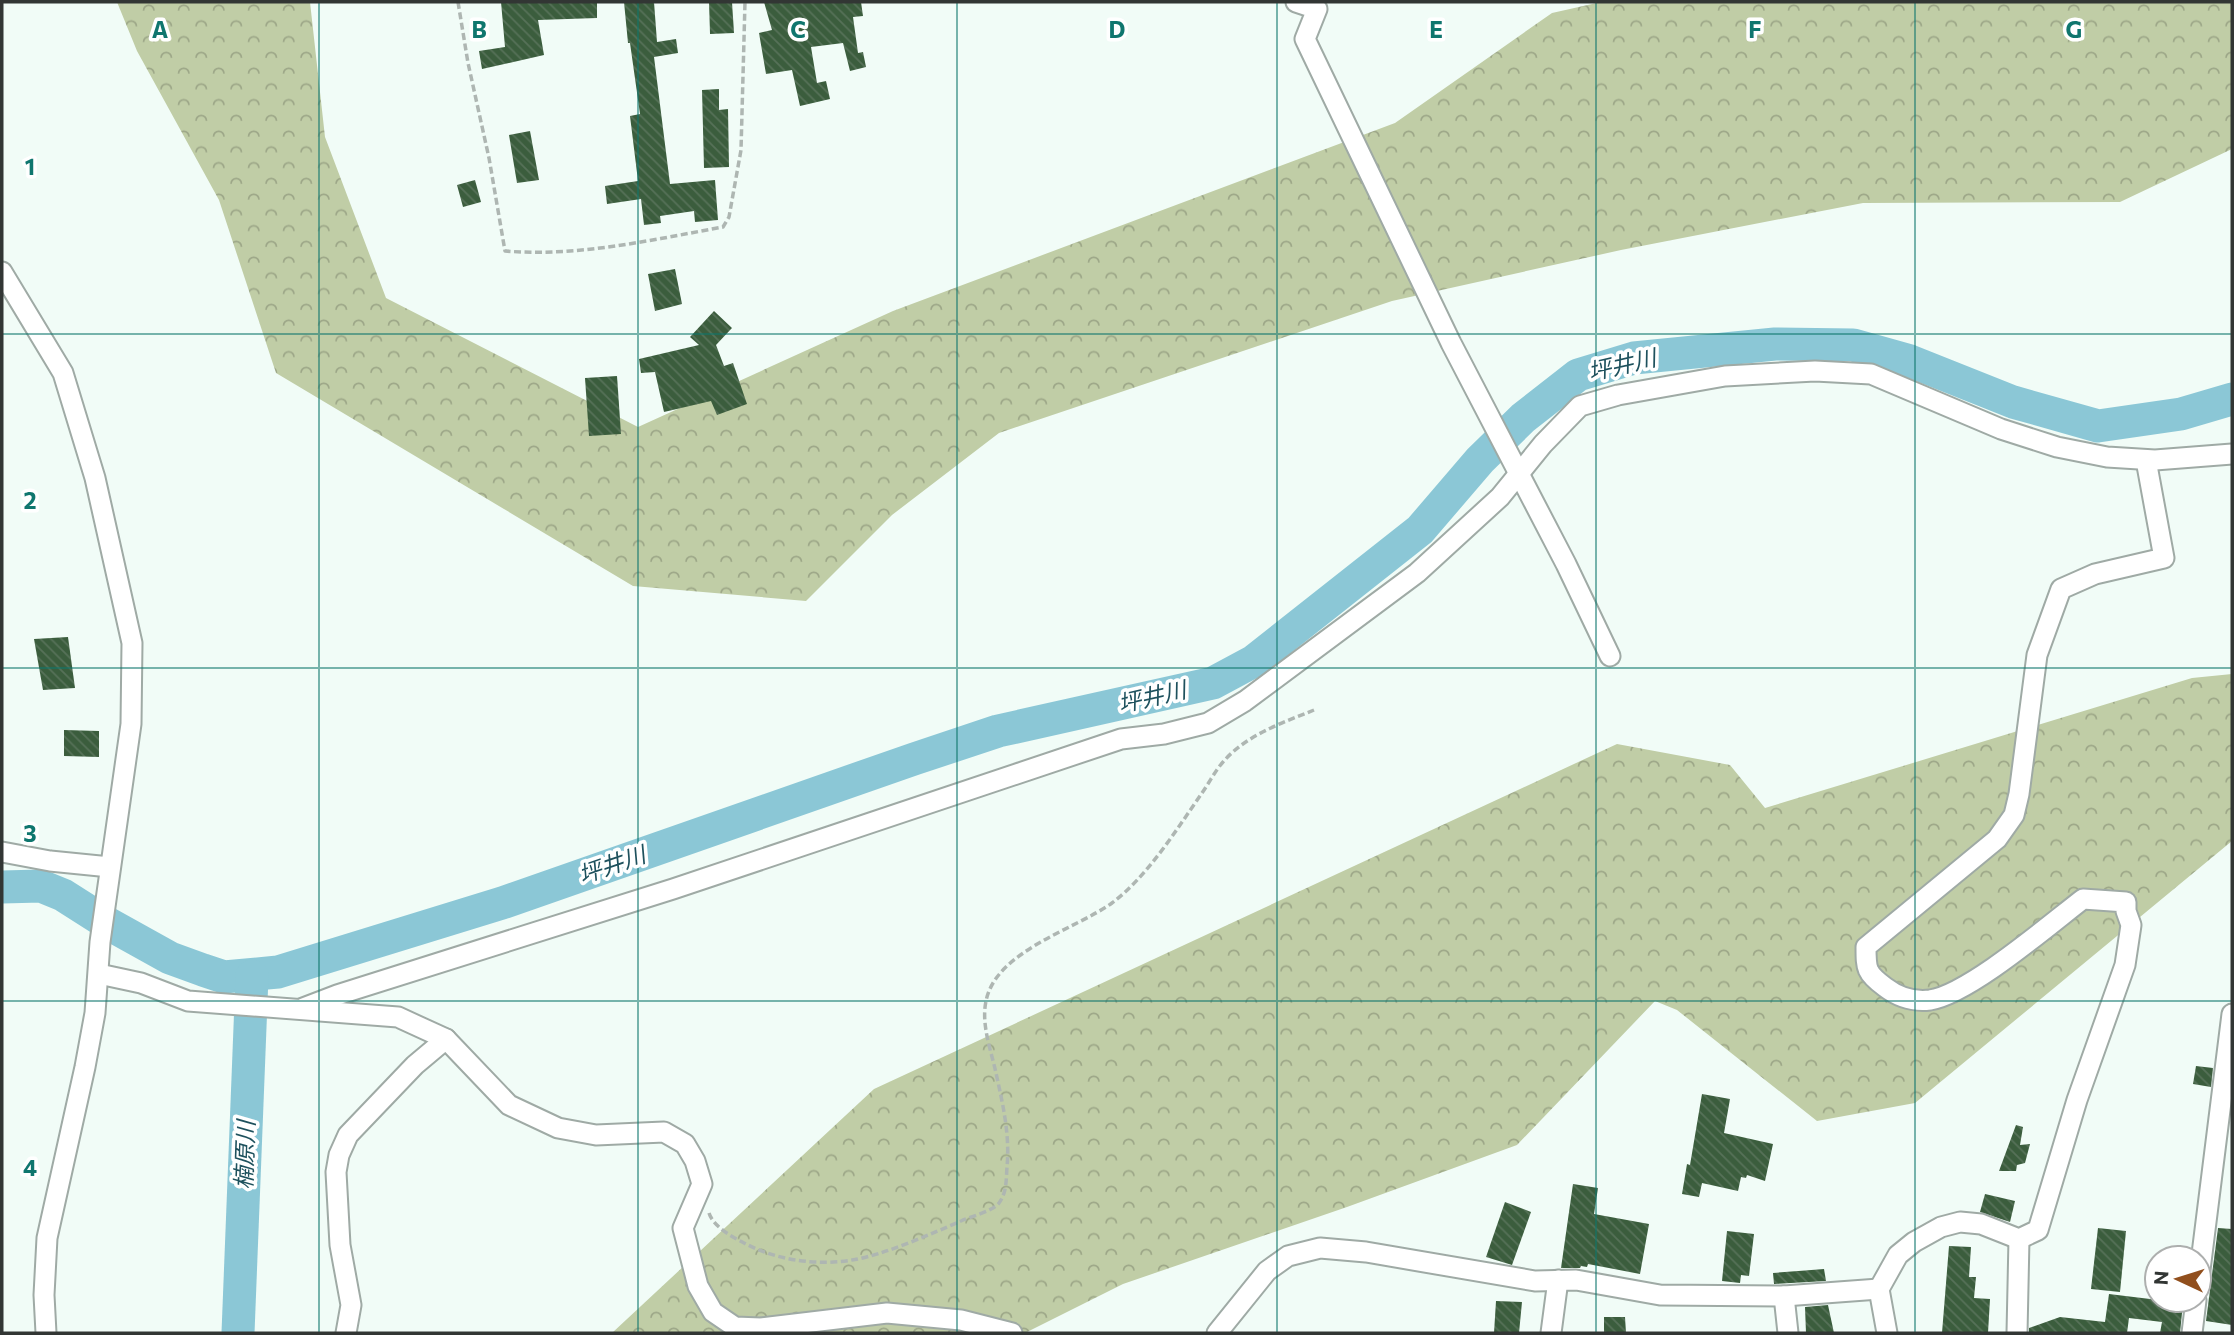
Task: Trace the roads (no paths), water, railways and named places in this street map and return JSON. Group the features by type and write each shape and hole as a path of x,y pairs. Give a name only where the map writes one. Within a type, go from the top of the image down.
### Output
{"street":[{"path":"1296,2 1317,9 1305,39 1451,343 1566,564 1609,656"},
{"path":"2,272 63,373 95,478 132,643 131,724 106,893 95,1013 47,1238 44,1295 46,1333"},
{"path":"303,1008 673,889 1121,739 1164,734 1208,723 1245,701 1417,573 1500,496 1515,465 1580,406 1618,395 1725,376 1815,370 1871,374 2001,429 2057,447 2106,457 2146,460 2232,454"},
{"path":"1887,1333 1879,1289 1898,1255 1926,1234 1960,1222 1981,1224 2019,1239 2038,1230 2077,1100 2125,965 2131,925 2126,902 2083,900 2008,957 1956,991 1930,1000 1899,998 1876,980 1866,969 1866,947 1997,839 2014,815 2037,655 2061,589 2095,574 2164,558 2146,460"},
{"path":"2,852 50,861 110,867"},
{"path":"99,974 141,983 188,1001 398,1017 446,1039 509,1105 558,1128 596,1135 664,1132 685,1144 695,1161 702,1184 683,1228 698,1286 713,1312 735,1326 761,1328 887,1313 961,1320 1012,1333"},
{"path":"2204,1244 2229,1075 2232,1014"},
{"path":"346,1333 351,1305 340,1245 336,1172 342,1145 348,1135 415,1065 446,1039"},
{"path":"2017,1333 2019,1239"},
{"path":"1217,1333 1268,1271 1288,1256 1320,1248 1366,1252 1535,1281 1592,1283 1660,1296 1784,1296 1879,1289"},
{"path":"1551,1333 1559,1280"},
{"path":"1784,1296 1788,1333"},
{"path":"2192,1333 2194,1314"}],"waterway":[{"name":"坪井川","path":"2,887 41,886 63,895 170,958 224,977 278,972 502,903 998,731 1213,683 1254,661 1420,530 1480,460 1523,418 1578,375 1634,358 1775,344 1853,345 1910,361 2013,402 2098,426 2181,414 2232,399"},
{"name":"楠原川","path":"238,1333 252,976"}]}
